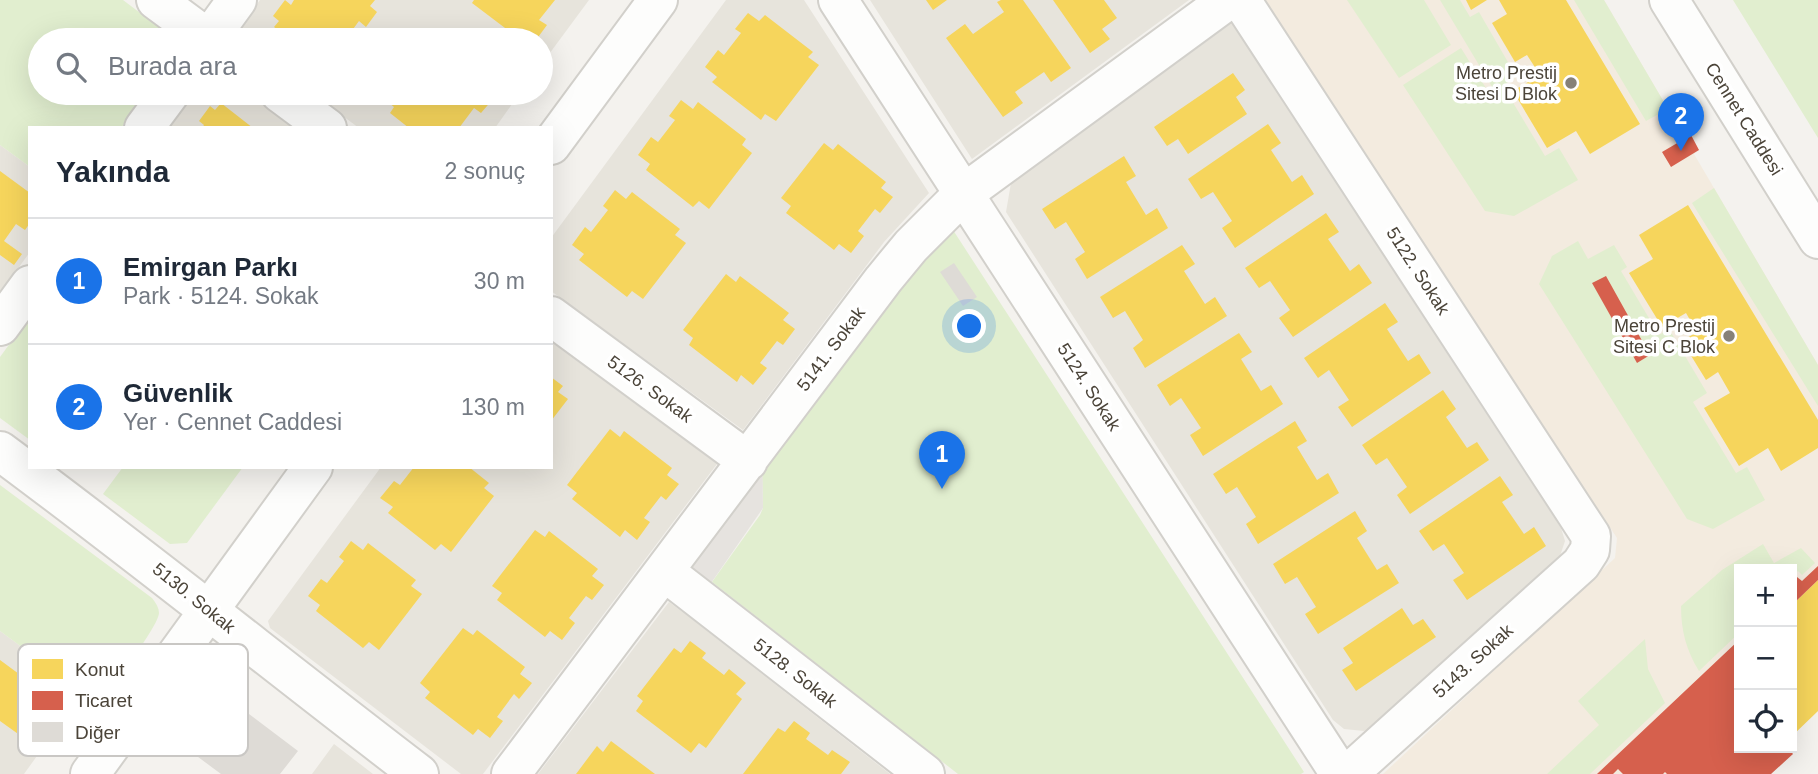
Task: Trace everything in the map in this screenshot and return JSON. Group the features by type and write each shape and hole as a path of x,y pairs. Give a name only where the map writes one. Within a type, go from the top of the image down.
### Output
{"street":[{"path":"156,0 193,28"},
{"path":"217,28 237,0"},
{"path":"553,142 658,0"},
{"name":"5124. Sokak","path":"838,0 1348,773"},
{"name":"5141. Sokak","path":"510,774 911,246 964,194 1228,0"},
{"name":"5122. Sokak","path":"1241,0 1588,530 1592,543"},
{"name":"Cennet Caddesi","path":"1669,0 1818,239"},
{"path":"145,126 161,105"},
{"path":"296,105 324,126"},
{"path":"0,326 28,288"},
{"name":"5126. Sokak","path":"553,317 748,461"},
{"name":"5130. Sokak","path":"0,451 209,609 419,774"},
{"path":"184,644 312,469"},
{"name":"5143. Sokak","path":"1348,773 1581,564 1592,543"},
{"name":"5128. Sokak","path":"665,572 925,774"},
{"path":"90,774 103,756"}],"shaded area":[{"path":"260,0 589,0 553,49 553,28 239,28"},
{"path":"726,0 804,0 929,193 884,242 743,430 553,292 553,235"},
{"path":"870,0 1189,0 972,159"},
{"path":"1263,0 1604,0 1685,138 1691,135 1699,150 1694,154 1818,365 1818,711 1797,731 1797,564 1734,564 1734,753 1793,754 1751,774 1383,774 1615,558 1617,538"},
{"path":"1232,23 1561,528 1565,541 1559,559 1372,727 1364,731 1344,729 1333,720 1006,212 1011,183"},
{"path":"183,105 263,105 291,126 168,126"},
{"path":"328,105 511,105 496,126 356,126"},
{"path":"0,145 28,166 28,255 0,293"},
{"path":"553,343 717,464 483,774 461,774 270,628 268,621 380,469 553,469"},
{"path":"762,441 763,508 700,599 665,572"},
{"path":"669,602 688,616 890,774 538,774"},
{"path":"0,631 18,644 18,756 37,756 24,774 0,774"},
{"path":"334,744 373,774 312,774"}],"green space":[{"path":"0,0 123,0 160,28 28,28 28,105 138,105 122,126 28,126 28,166 0,145"},
{"path":"1347,0 1424,0 1451,45 1399,78"},
{"path":"1440,0 1460,0 1470,17 1479,12 1516,76 1503,86 1545,156 1559,148 1578,180 1514,216 1485,211 1403,85 1461,48 1489,93 1494,90"},
{"path":"1574,0 1604,0 1668,109 1646,121"},
{"path":"1733,0 1818,0 1818,138"},
{"path":"1714,188 1818,365 1818,406 1692,203"},
{"path":"953,230 1304,772 1301,774 958,774 712,582 760,515 763,508 762,473 899,289"},
{"path":"1578,241 1588,259 1614,245 1627,267 1621,271 1659,335 1669,329 1707,393 1693,402 1736,473 1747,467 1765,500 1713,529 1687,519 1539,284 1552,256"},
{"path":"28,319 28,439 0,418 0,357"},
{"path":"122,469 242,469 187,543 170,544 103,494"},
{"path":"0,485 152,598 159,613 142,644 18,644 0,631"},
{"path":"1763,544 1774,563 1801,548 1815,563 1802,575 1797,572 1797,564 1734,564 1734,638 1699,671 1685,640 1681,606 1722,570"},
{"path":"1645,639 1648,669 1665,703 1590,774 1547,774 1599,725 1578,701"}],"building: Konut":[{"path":"285,0 291,5 294,0 375,0 370,6 377,12 366,27 359,21 354,28 275,28 279,21 273,16"},
{"path":"474,0 555,0 539,20 547,25 545,28 505,28 472,3"},
{"path":"926,0 947,0 933,10"},
{"path":"1023,0 1071,68 1051,82 1044,72 1015,92 1023,103 1003,117 946,38 965,24 973,34 1004,12 997,2"},
{"path":"1053,0 1104,0 1117,18 1102,29 1110,39 1090,53"},
{"path":"1466,0 1487,0 1471,10"},
{"name":"Metro Prestij Sitesi D Blok","path":"1499,0 1566,0 1640,124 1590,154 1576,131 1547,148 1513,91 1540,75 1527,55 1515,62 1492,23 1507,14"},
{"path":"748,13 759,21 765,15 813,52 808,57 819,65 776,121 765,114 761,120 712,82 717,77 705,67 718,50 724,55 741,33 735,29"},
{"path":"1233,73 1245,90 1236,97 1247,114 1188,154 1178,139 1167,146 1154,127"},
{"path":"681,100 693,109 698,102 746,139 742,145 752,153 709,209 699,201 693,207 646,170 650,164 638,155 651,137 658,142 675,120 669,116"},
{"path":"219,105 224,105 250,126 203,126 199,121 210,106 215,110"},
{"path":"392,105 488,105 481,113 474,108 460,126 406,126 390,113 394,107"},
{"path":"1268,124 1281,143 1271,150 1292,182 1302,175 1314,194 1235,248 1222,228 1232,221 1213,192 1201,199 1188,179"},
{"path":"824,143 833,150 838,144 886,182 881,188 893,197 880,213 875,209 858,231 864,236 851,253 839,244 834,250 786,213 791,206 781,198"},
{"path":"1124,156 1136,176 1126,182 1146,215 1157,208 1168,228 1087,279 1075,259 1085,252 1066,222 1055,229 1042,209"},
{"path":"0,171 28,192 28,226 25,230 16,224 4,241 22,254 14,265 0,255"},
{"path":"615,190 626,199 632,192 680,229 675,235 686,243 643,299 632,291 627,297 579,260 584,254 572,245 585,227 591,232 608,210 603,206"},
{"name":"Metro Prestij Sitesi C Blok","path":"1688,205 1818,420 1818,448 1781,471 1768,448 1739,466 1704,408 1730,393 1718,372 1706,380 1682,341 1697,332 1686,313 1662,327 1629,273 1653,259 1639,235"},
{"path":"1326,213 1339,232 1328,239 1350,271 1359,264 1372,283 1293,337 1279,318 1290,310 1270,281 1259,288 1245,268"},
{"path":"1182,245 1195,264 1184,271 1205,304 1215,297 1227,316 1145,368 1133,348 1143,340 1125,311 1113,318 1100,297"},
{"path":"726,274 736,282 740,276 789,313 783,320 795,329 783,345 777,341 760,363 767,368 753,385 741,375 737,382 689,345 693,338 683,330"},
{"path":"1385,303 1398,322 1387,329 1408,361 1419,354 1431,373 1352,427 1338,407 1349,400 1329,370 1318,378 1304,358"},
{"path":"1239,333 1252,352 1241,359 1261,391 1271,385 1283,404 1203,456 1190,435 1201,428 1181,398 1170,406 1157,385"},
{"path":"553,378 563,386 558,392 568,399 553,418"},
{"path":"1443,390 1456,409 1446,417 1467,448 1477,442 1489,460 1410,514 1397,495 1407,487 1387,458 1376,465 1362,445"},
{"path":"1295,421 1307,441 1297,447 1317,480 1328,473 1339,493 1258,544 1246,524 1256,517 1237,487 1226,494 1213,474"},
{"path":"610,429 620,437 624,431 672,468 667,475 679,484 666,500 661,496 644,518 650,522 637,540 625,530 620,537 572,499 577,493 567,485"},
{"path":"412,469 472,469 489,483 484,488 494,496 451,552 441,544 435,550 388,513 393,507 380,498 394,481 400,485"},
{"path":"1500,476 1513,495 1502,502 1524,534 1534,527 1546,546 1467,600 1453,580 1464,573 1444,544 1433,551 1419,531"},
{"path":"1355,511 1367,531 1357,538 1377,570 1387,564 1399,583 1318,634 1305,614 1316,607 1297,577 1285,584 1273,564"},
{"path":"535,530 545,537 549,531 598,569 592,576 604,585 592,600 586,596 569,618 575,623 562,640 550,631 545,637 497,600 502,593 492,586"},
{"path":"351,541 363,550 368,543 416,580 411,586 422,594 379,650 369,642 363,648 316,611 320,605 308,596 321,579 327,583 344,561 339,557"},
{"path":"1818,580 1818,711 1797,731 1797,627 1797,600"},
{"path":"1402,608 1413,625 1423,619 1436,637 1356,691 1342,670 1353,663 1343,648"},
{"path":"463,628 473,635 477,630 525,667 520,674 532,683 519,699 514,694 497,717 503,721 490,738 478,729 473,735 425,698 430,692 420,683"},
{"path":"690,641 706,653 702,658 724,675 729,669 746,683 736,694 742,699 706,748 699,743 691,753 636,711 643,701 637,696 674,648 681,653"},
{"path":"0,660 18,673 18,734 0,721"},
{"path":"794,721 810,733 806,739 828,755 832,750 850,762 841,774 743,774 778,728 785,732"},
{"path":"611,741 655,774 576,774 597,746 603,752"}],"building: Ticaret":[{"path":"1691,135 1699,150 1671,167 1662,152"},
{"path":"1606,276 1650,355 1637,363 1592,283"},
{"path":"1818,566 1818,580 1797,600 1797,577 1802,581"},
{"path":"1734,645 1734,753 1793,754 1771,774 1623,774 1618,769 1613,774 1597,774"}],"building: Diğer":[{"path":"954,263 977,297 963,306 940,272"},
{"path":"248,713 298,751 280,774 221,774 197,756 248,756"}],"place":[{"name":"Metro Prestij Sitesi D Blok","path":"1571,83"},
{"name":"Güvenlik","path":"1681,151"},
{"name":"Metro Prestij Sitesi C Blok","path":"1729,336"},
{"name":"Emirgan Parkı","path":"942,489"}]}
